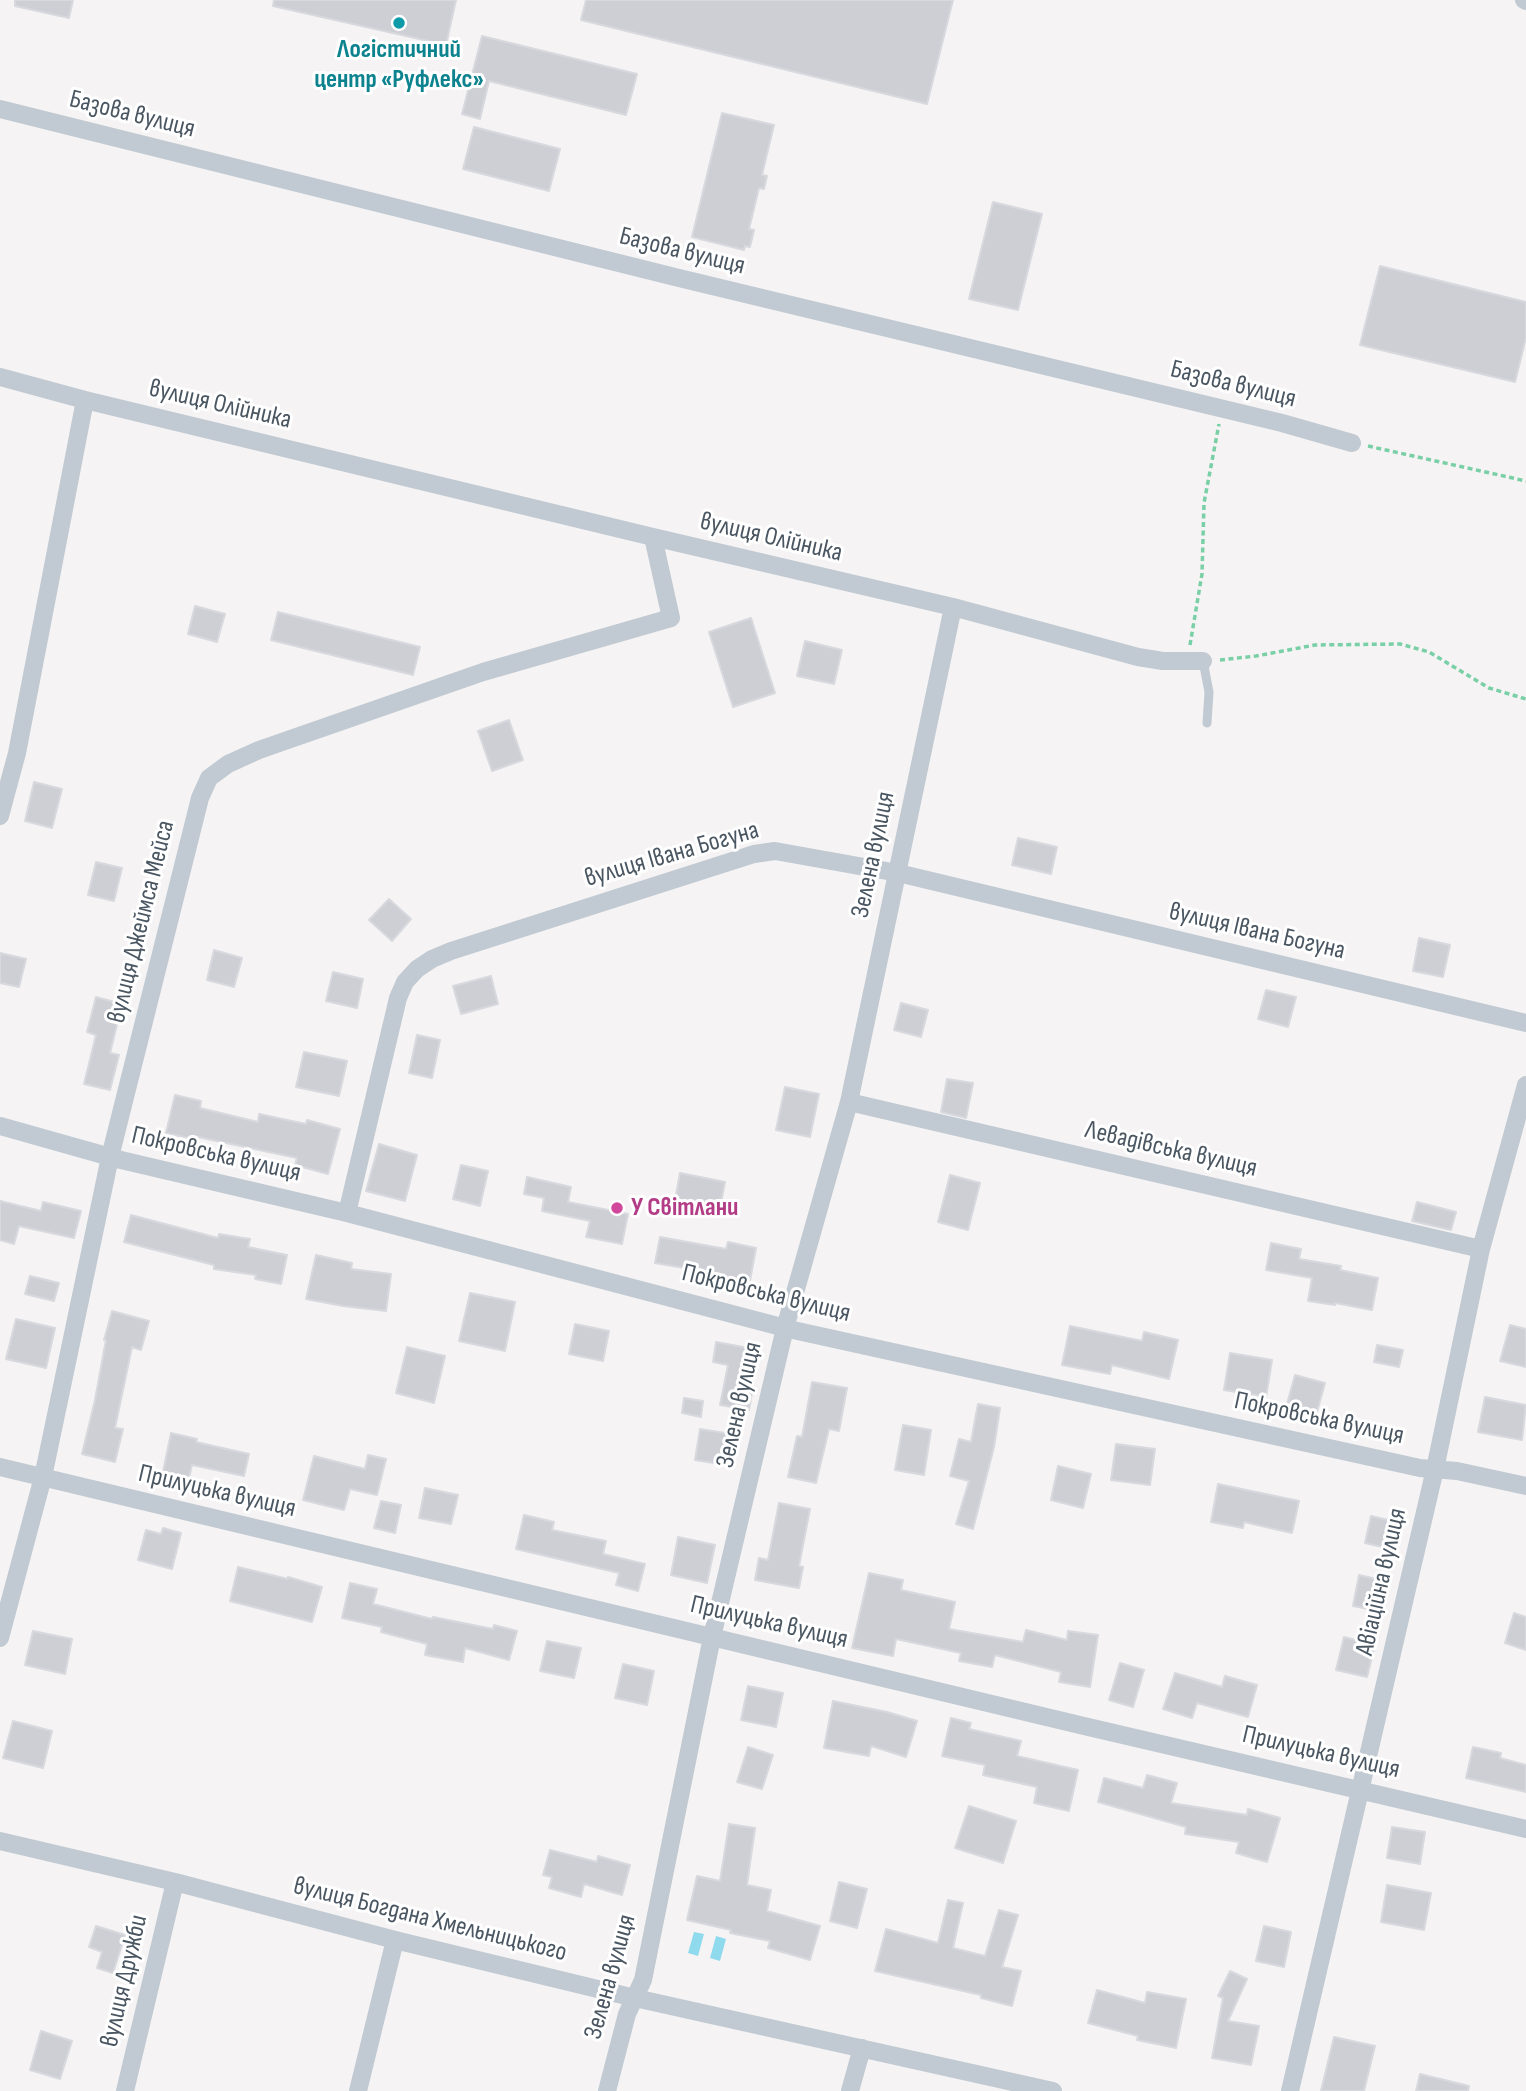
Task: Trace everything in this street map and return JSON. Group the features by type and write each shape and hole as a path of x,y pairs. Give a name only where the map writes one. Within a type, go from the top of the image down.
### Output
{"street":[{"name":"Базова вулиця","path":"0,109 1352,443"},
{"name":"вулиця Олійника","path":"0,377 85,400 953,607 1138,657 1163,661 1196,661"},
{"path":"0,816 17,753 85,400"},
{"name":"вулиця Джеймса Мейса","path":"0,1638 43,1477 110,1157 200,798 209,778 228,764 259,750 483,673 671,618 653,537"},
{"name":"Зелена вулиця","path":"607,2091 627,2014 643,1980 712,1637 785,1328 849,1101 953,607"},
{"name":"вулиця Івана Богуна","path":"347,1213 398,998 405,982 416,969 451,951 754,854 775,851 898,873 1526,1023"},
{"name":"Авіаційна вулиця","path":"1290,2091 1435,1469 1481,1249 1526,1085"},
{"name":"Левадівська вулиця","path":"849,1101 1481,1249"},
{"name":"Покровська вулиця","path":"0,1126 110,1157 347,1213 785,1328 1420,1468 1457,1471 1526,1486"},
{"name":"Прилуцька вулиця","path":"0,1467 1526,1829"},
{"name":"вулиця Богдана Хмельницького","path":"0,1841 175,1882 395,1940 635,1998 1053,2091"},
{"name":"вулиця Дружби","path":"125,2091 175,1882"},
{"path":"358,2091 395,1940"},
{"path":"850,2091 862,2048"}],"lane":[{"path":"1196,661 1209,692 1207,723"}],"path":[{"path":"1222,409 1204,503 1202,574 1190,640 1196,661 1256,656 1315,645 1401,644 1429,652 1489,688 1526,699"},
{"path":"1352,443 1526,481"}],"water":[{"path":"694,1932 704,1934 698,1956 688,1953"},
{"path":"716,1936 726,1939 720,1961 710,1958"}],"building":[{"path":"15,0 73,0 69,18 15,6"},
{"name":"Логістичний центр «Руфлекс»","path":"274,0 456,0 446,45 273,6"},
{"path":"586,0 953,0 927,104 581,20"},
{"path":"482,36 637,74 626,115 489,81 480,119 462,114"},
{"path":"722,113 774,125 762,175 767,176 764,189 759,188 749,229 754,230 750,247 745,246 744,250 692,237"},
{"path":"474,127 560,149 549,191 463,169"},
{"path":"993,202 1042,214 1018,310 969,299"},
{"path":"1380,266 1526,302 1526,338 1515,382 1360,345"},
{"path":"195,606 225,614 217,642 188,634"},
{"path":"278,612 420,647 413,675 271,640"},
{"path":"751,618 775,693 733,707 709,632"},
{"path":"805,641 842,650 834,684 797,676"},
{"path":"509,720 523,760 492,771 478,731"},
{"path":"34,782 62,789 52,828 25,821"},
{"path":"1018,838 1057,847 1051,874 1012,865"},
{"path":"96,862 122,868 114,901 88,895"},
{"path":"389,899 411,919 392,941 369,920"},
{"path":"1419,938 1450,945 1443,977 1413,971"},
{"path":"214,950 242,958 234,987 207,980"},
{"path":"0,953 26,959 19,987 0,983"},
{"path":"333,972 363,979 357,1008 326,1001"},
{"path":"491,976 498,1004 461,1014 453,986"},
{"path":"1266,990 1296,997 1288,1027 1258,1019"},
{"path":"96,997 122,1004 110,1053 119,1055 110,1090 84,1084 96,1035 87,1032"},
{"path":"901,1003 928,1010 921,1037 894,1030"},
{"path":"417,1035 440,1040 432,1078 409,1073"},
{"path":"304,1052 347,1061 339,1096 296,1087"},
{"path":"947,1079 973,1083 966,1118 941,1112"},
{"path":"785,1087 819,1094 810,1137 776,1130"},
{"path":"175,1095 201,1101 200,1108 258,1122 259,1114 306,1124 307,1120 340,1129 328,1174 295,1165 297,1158 193,1136 193,1139 166,1133"},
{"path":"379,1144 417,1155 405,1201 366,1191"},
{"path":"461,1165 488,1171 480,1206 453,1199"},
{"path":"680,1173 725,1182 720,1208 675,1200"},
{"path":"950,1175 980,1183 968,1230 938,1222"},
{"path":"527,1177 571,1187 568,1202 628,1214 622,1244 586,1237 590,1221 542,1211 544,1198 524,1194"},
{"path":"0,1201 41,1211 43,1202 81,1211 74,1238 19,1226 14,1244 0,1240"},
{"path":"1417,1202 1456,1212 1451,1230 1412,1221"},
{"path":"131,1215 218,1238 219,1234 250,1239 248,1247 287,1255 281,1284 255,1279 256,1275 214,1269 214,1265 124,1242"},
{"path":"660,1237 726,1249 728,1242 756,1248 749,1286 720,1280 721,1274 655,1263"},
{"path":"1271,1243 1301,1249 1299,1259 1341,1266 1340,1270 1378,1278 1372,1310 1308,1301 1312,1278 1266,1270"},
{"path":"316,1255 352,1263 351,1269 391,1274 386,1311 306,1299"},
{"path":"30,1276 59,1283 54,1301 25,1294"},
{"path":"470,1293 515,1302 505,1351 459,1341"},
{"path":"112,1311 149,1321 141,1350 132,1347 115,1428 123,1429 115,1462 82,1454"},
{"path":"16,1319 55,1328 46,1368 6,1359"},
{"path":"575,1324 609,1331 603,1361 569,1354"},
{"path":"1510,1325 1526,1329 1526,1367 1500,1361"},
{"path":"1070,1326 1142,1341 1144,1332 1178,1340 1169,1379 1112,1365 1110,1374 1062,1365"},
{"path":"716,1342 754,1349 748,1380 754,1381 749,1410 720,1405 728,1365 713,1362"},
{"path":"1377,1345 1403,1350 1399,1367 1374,1362"},
{"path":"407,1347 445,1356 434,1403 396,1393"},
{"path":"1230,1353 1272,1360 1266,1397 1224,1390"},
{"path":"1295,1375 1325,1383 1317,1412 1287,1404"},
{"path":"812,1382 847,1388 839,1431 829,1429 816,1483 788,1477 797,1436 802,1437"},
{"path":"1485,1397 1526,1405 1522,1440 1478,1432"},
{"path":"684,1398 703,1401 701,1417 682,1413"},
{"path":"978,1404 1000,1408 994,1447 973,1529 956,1524 969,1481 950,1476 959,1439 971,1442"},
{"path":"903,1425 931,1430 924,1475 895,1470"},
{"path":"700,1429 731,1434 726,1465 695,1460"},
{"path":"171,1433 197,1439 196,1442 249,1454 244,1476 192,1465 189,1478 163,1472"},
{"path":"1116,1444 1155,1449 1150,1485 1111,1480"},
{"path":"368,1455 386,1459 377,1495 350,1489 344,1510 303,1500 314,1456 365,1469"},
{"path":"1058,1466 1091,1474 1083,1508 1051,1500"},
{"path":"1218,1484 1299,1501 1292,1533 1244,1522 1243,1528 1211,1522"},
{"path":"425,1488 458,1495 451,1524 419,1518"},
{"path":"381,1501 401,1505 395,1533 374,1528"},
{"path":"779,1503 810,1509 799,1566 803,1567 799,1588 755,1580 759,1558 768,1560"},
{"path":"524,1515 554,1522 552,1530 606,1541 603,1554 645,1564 638,1591 616,1585 619,1573 516,1549"},
{"path":"1371,1516 1401,1523 1395,1550 1365,1543"},
{"path":"163,1528 181,1533 172,1569 138,1560 146,1530 161,1534"},
{"path":"678,1537 715,1545 707,1583 671,1575"},
{"path":"238,1567 322,1587 312,1622 230,1601"},
{"path":"869,1573 903,1580 901,1590 955,1602 949,1629 1023,1642 1026,1630 1067,1640 1068,1631 1098,1635 1090,1687 1059,1682 1061,1672 995,1655 992,1667 959,1661 961,1653 896,1639 893,1656 852,1648"},
{"path":"1359,1575 1390,1582 1384,1612 1353,1606"},
{"path":"350,1583 377,1589 373,1604 432,1619 433,1617 493,1629 494,1625 517,1631 509,1660 465,1648 463,1662 425,1655 427,1644 381,1632 382,1627 342,1618"},
{"path":"1514,1613 1526,1617 1526,1650 1505,1643"},
{"path":"33,1631 72,1639 65,1674 25,1665"},
{"path":"1344,1637 1375,1645 1367,1677 1336,1670"},
{"path":"547,1641 581,1648 574,1678 540,1671"},
{"path":"1120,1663 1144,1670 1133,1707 1109,1700"},
{"path":"623,1664 654,1671 647,1705 615,1698"},
{"path":"1175,1673 1222,1687 1225,1676 1257,1685 1248,1717 1197,1703 1192,1718 1163,1709"},
{"path":"748,1686 783,1693 776,1727 741,1720"},
{"path":"833,1701 917,1721 906,1757 871,1746 869,1756 824,1748"},
{"path":"951,1718 971,1723 969,1729 1021,1741 1017,1756 1078,1770 1069,1811 1034,1803 1037,1787 983,1775 985,1765 942,1756"},
{"path":"13,1721 52,1731 43,1768 3,1758"},
{"path":"748,1747 773,1755 762,1789 737,1782"},
{"path":"1473,1747 1501,1753 1500,1758 1526,1765 1526,1792 1466,1778"},
{"path":"1147,1775 1177,1783 1171,1803 1247,1815 1248,1809 1280,1818 1267,1862 1236,1853 1239,1842 1185,1834 1186,1827 1098,1802 1104,1778 1143,1788"},
{"path":"969,1806 1016,1821 1003,1863 955,1848"},
{"path":"729,1824 755,1828 747,1885 771,1890 767,1911 820,1926 810,1960 768,1948 770,1941 687,1920 697,1876 720,1881"},
{"path":"1392,1827 1425,1832 1420,1864 1387,1858"},
{"path":"550,1850 597,1862 598,1856 630,1865 622,1895 584,1884 581,1897 549,1888 552,1877 543,1875"},
{"path":"839,1882 867,1889 857,1928 830,1921"},
{"path":"1387,1885 1431,1893 1424,1930 1381,1922"},
{"path":"948,1900 963,1903 953,1948 985,1956 999,1910 1018,1915 1002,1967 1021,1971 1012,2006 981,1998 981,1995 875,1971 886,1929 938,1943"},
{"path":"96,1926 125,1935 113,1973 97,1968 102,1952 89,1947"},
{"path":"1264,1926 1291,1932 1284,1967 1256,1961"},
{"path":"1230,1971 1247,1979 1228,2021 1259,2026 1251,2065 1212,2058 1223,1998 1218,1996"},
{"path":"1097,1990 1145,2003 1147,1992 1186,1999 1176,2048 1137,2040 1138,2036 1088,2023"},
{"path":"41,2031 72,2041 60,2079 30,2070"},
{"path":"1334,2037 1375,2046 1364,2091 1321,2091"},
{"path":"1420,2074 1469,2086 1468,2091 1416,2091"}],"place":[{"name":"Логістичний центр «Руфлекс»","path":"399,23"},
{"name":"У Світлани","path":"617,1208"}]}
